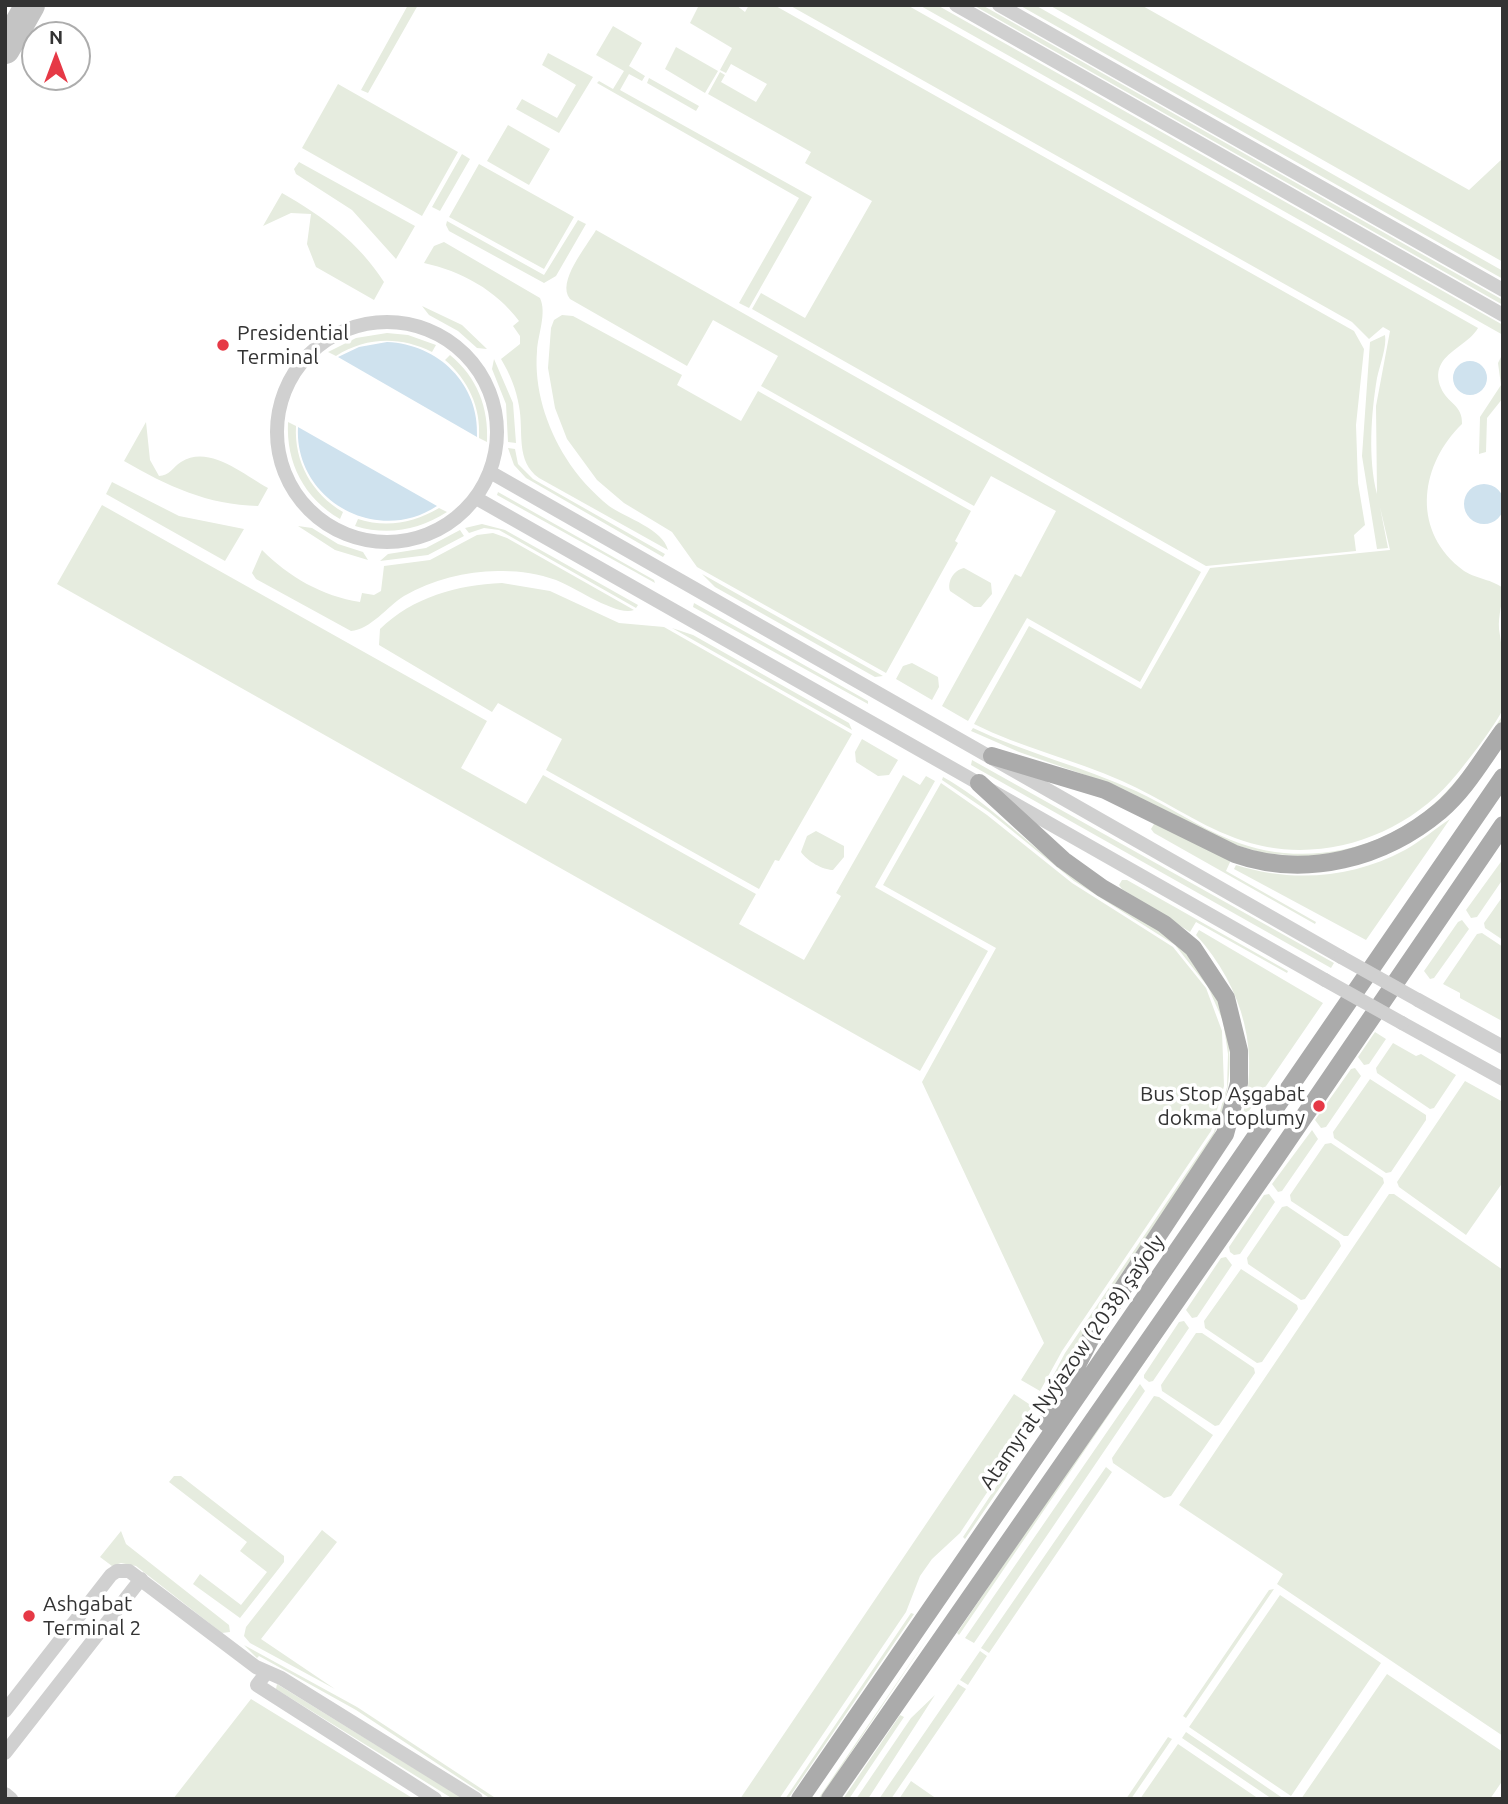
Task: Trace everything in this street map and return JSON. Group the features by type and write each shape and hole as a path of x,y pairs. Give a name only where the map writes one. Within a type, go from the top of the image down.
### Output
{"main road":[{"path":"992,757 1105,790 1254,861 1295,865 1331,863 1361,855 1409,834 1441,810 1461,789 1503,731"},
{"name":"Atamyrat Nyýazow (2038) şaýoly","path":"800,1799 1503,777"},
{"path":"979,783 1063,860 1102,888 1164,924 1194,948 1226,998 1239,1051 1239,1083 1225,1134 1088,1341 1064,1385 1030,1463"},
{"path":"830,1799 1503,825"}],"street":[{"path":"956,5 1503,315"},
{"path":"999,5 1503,290"},
{"path":"398,323 432,331 469,358 488,387 498,432 490,472 476,498 443,527 399,542 365,540 343,533 323,522 298,498 286,478 279,456 279,410 291,378 313,351 352,328 398,323"},
{"path":"490,472 1503,1047"},
{"path":"476,498 1503,1079"},
{"path":"5,1711 111,1575 124,1570 141,1578 256,1667 476,1799"},
{"path":"5,1753 141,1578"},
{"path":"267,1672 257,1685 435,1799"},
{"path":"5,1794 11,1799"}],"shaded area":[{"path":"408,5 418,5 368,93 361,90"},
{"path":"699,5 736,5 745,12 749,5 774,5 1354,331 1364,349 1356,425 1358,483 1365,525 1354,535 1356,551 1206,566 752,309 761,293 805,318 872,201 805,163 811,152 708,94 720,72 725,75 721,82 756,102 767,84 731,64 726,73 720,70 732,48 690,23"},
{"path":"789,5 907,5 1478,328 1444,360 1440,368 1438,377 1441,388 1460,412 1462,424 1448,440 1430,476 1428,515 1433,533 1444,551 1459,567 1503,588 1499,624 1505,690 1503,708 1480,745 1430,802 1406,819 1352,843 1323,849 1293,850 1264,846 1220,832 1122,781 974,724 1029,626 1141,689 1210,568 1390,550 1380,507 1388,548 1377,549 1362,456 1370,342 1385,335 1372,421 1372,466 1377,494 1376,406 1390,331 1383,327 1369,339 1352,322"},
{"path":"919,5 937,5 1503,325 1503,335"},
{"path":"973,5 982,5 1503,300 1503,305"},
{"path":"1019,5 1035,5 1503,271 1503,279"},
{"path":"1049,5 1141,5 1469,190 1502,159 1503,262"},
{"path":"613,26 642,43 629,66 645,76 642,81 629,74 620,90 812,197 749,308 739,303 799,198 597,83 599,81 613,89 624,71 596,55"},
{"path":"676,47 718,71 705,93 665,69"},
{"path":"548,53 593,77 559,133 516,109 522,99 557,118 576,85 542,65"},
{"path":"649,78 699,106 696,111 647,83"},
{"path":"338,84 458,152 422,216 302,148"},
{"path":"508,125 550,149 529,185 487,161"},
{"path":"462,154 470,159 440,211 432,207"},
{"path":"299,162 415,226 396,259 352,210 296,174 294,169"},
{"path":"479,164 574,217 544,269 449,217"},
{"path":"282,193 326,221 363,255 384,282 374,300 316,267 307,244 311,214 291,213 263,226"},
{"path":"578,220 586,224 556,276 544,283 449,231 446,225 447,221 544,275"},
{"path":"596,230 1201,572 1140,682 1027,618 968,721 942,706 1015,574 1021,577 1056,511 991,476 974,506 761,386 778,356 713,320 687,366 570,299 567,283 570,274"},
{"path":"444,242 540,298 543,310 537,351 537,379 547,420 559,446 575,471 597,496 609,506 652,530 668,550 531,471 523,455 516,394 501,359 520,344 520,336 513,326 519,321 500,300 477,283 424,263 434,246"},
{"path":"422,306 462,325 487,349 477,348 458,331 429,315"},
{"path":"562,315 573,316 682,375 677,385 741,421 758,391 971,511 955,541 958,543 886,673 697,567 672,532 624,503 597,480 567,439 555,408 548,368 551,328 554,320"},
{"path":"387,333 408,335 436,345 432,352 408,343 383,341 359,345 336,356 328,352 356,338"},
{"path":"450,355 467,373 479,394 486,417 487,442 479,438 478,416 466,385 445,360"},
{"path":"1502,355 1503,398 1487,418 1486,452 1479,454 1480,417 1501,385 1498,363"},
{"path":"494,359 513,403 516,443 508,442 506,404 492,369"},
{"path":"146,422 150,460 159,476 166,475 181,462 192,457 215,459 268,488 258,506 205,498 156,478 124,461"},
{"path":"288,422 296,426 298,452 307,476 322,496 343,512 340,519 316,501 300,478 290,452"},
{"path":"508,448 515,449 518,464 533,479 665,554 663,557 526,478 514,465"},
{"path":"112,482 179,516 244,529 225,561 106,494"},
{"path":"498,492 654,580 655,583 497,495"},
{"path":"102,505 487,721 461,768 526,804 543,775 756,894 739,924 804,960 841,896 836,893 903,775 920,785 926,776 935,781 875,887 988,951 920,1071 57,584"},
{"path":"439,508 447,512 403,530 379,531 355,526 358,519 379,523 400,522"},
{"path":"482,524 505,530 638,605 636,608 499,530 484,528 469,533 465,528"},
{"path":"298,526 312,528 338,544 363,552 368,560 335,550"},
{"path":"460,530 464,536 428,555 380,561 388,554 426,548"},
{"path":"493,533 507,538 634,610 617,609 543,576 490,571 465,574 427,585 404,596 365,627 351,631 256,579 252,573 262,550 283,569 307,584 332,595 360,602 362,593 374,595 381,591 384,566 430,560 477,535"},
{"path":"964,568 991,583 992,594 981,607 974,607 950,591 952,576"},
{"path":"702,574 883,676 875,677 715,587"},
{"path":"502,583 550,591 619,623 664,627 852,734 779,861 775,860 759,889 546,770 562,739 498,703 492,712 379,645 380,629 421,601 452,590"},
{"path":"694,603 868,701 868,704 693,607"},
{"path":"672,628 693,635 849,723 852,730"},
{"path":"912,663 938,677 939,687 932,700 896,679 903,666"},
{"path":"1503,715 1503,720 1465,776 1430,812 1367,847 1309,857 1263,853 1232,844 1117,786 1019,752 971,731 973,728 1116,782 1231,840 1259,849 1317,853 1374,841 1425,812 1462,774"},
{"path":"862,739 898,760 889,775 878,776 856,762 855,752"},
{"path":"972,760 1334,963 1331,968 971,765"},
{"path":"943,777 988,808 1058,865 1166,934 1190,956 1208,981 1221,1008 1228,1036 1230,1065 1226,1095 1218,1125 1205,1154 1045,1391 1065,1353 1214,1132 1227,1087 1228,1054 1223,1021 1208,987 1175,945 1074,881 989,812 942,780"},
{"path":"941,783 987,815 1072,883 1173,947 1206,988 1222,1031 1224,1086 1211,1131 1062,1351 1040,1391 1021,1380 1044,1343 922,1082 996,948 883,885"},
{"path":"1450,819 1366,940 1234,869 1236,865 1257,871 1301,876 1344,872 1365,867 1405,850"},
{"path":"1154,824 1159,824 1231,860 1226,871 1316,922 1315,924 1154,833 1151,829"},
{"path":"816,831 844,846 844,857 833,870 807,859 801,852 807,836"},
{"path":"1503,859 1503,879 1477,917 1471,918 1466,910"},
{"path":"1122,880 1127,880 1288,971 1287,973 1196,922 1190,932 1122,889 1119,885"},
{"path":"1503,896 1503,940 1485,928 1484,923"},
{"path":"1462,920 1469,929 1434,978 1430,979 1424,971"},
{"path":"1199,930 1323,1003 1240,1124 1249,1073 1244,1024 1226,977 1196,935"},
{"path":"1482,933 1503,947 1502,1021 1460,998 1460,993 1443,984 1477,934"},
{"path":"1375,1032 1386,1039 1369,1064 1364,1065 1358,1057"},
{"path":"1393,1043 1416,1056 1421,1054 1456,1075 1434,1108 1430,1109 1377,1073 1376,1068"},
{"path":"1355,1068 1361,1076 1326,1127 1321,1128 1315,1120 1351,1069"},
{"path":"1370,1079 1426,1115 1426,1120 1391,1172 1386,1173 1334,1138 1333,1132"},
{"path":"1465,1081 1503,1102 1503,1182 1466,1235 1399,1187 1397,1182"},
{"path":"1312,1130 1318,1139 1282,1191 1278,1192 1272,1184"},
{"path":"1331,1143 1383,1178 1384,1183 1348,1236 1291,1201 1290,1195 1325,1144"},
{"path":"1269,1194 1275,1202 1240,1254 1234,1255 1229,1247 1264,1195"},
{"path":"1389,1194 1394,1194 1503,1270 1503,1736 1277,1584 1283,1574 1179,1505"},
{"path":"1287,1206 1339,1241 1341,1246 1305,1299 1301,1300 1248,1264 1247,1258 1282,1207"},
{"path":"1226,1257 1232,1265 1197,1317 1192,1318 1186,1310 1221,1258"},
{"path":"1241,1269 1297,1305 1298,1309 1262,1362 1257,1363 1205,1328 1204,1321"},
{"path":"1184,1321 1189,1328 1153,1381 1149,1382 1144,1375 1179,1322"},
{"path":"1164,1329 1166,1331 959,1635 957,1633"},
{"path":"1196,1333 1202,1333 1254,1368 1255,1373 1219,1425 1215,1426 1162,1391 1161,1385"},
{"path":"1140,1384 1145,1391 974,1643 965,1638"},
{"path":"1014,1394 1032,1406 990,1488 960,1533 932,1559 920,1576 906,1612 779,1799 740,1799"},
{"path":"1154,1396 1213,1435 1171,1496 1164,1498 1113,1463 1112,1458"},
{"path":"1037,1410 1005,1480 965,1539 963,1537 1002,1478"},
{"path":"1106,1467 1112,1472 989,1653 981,1648"},
{"path":"174,1476 181,1476 284,1556 284,1562 240,1618 193,1584 200,1574 241,1605 267,1572 240,1551 247,1542 169,1482"},
{"path":"322,1530 337,1542 261,1639 335,1689 250,1643 244,1636 246,1627"},
{"path":"121,1531 126,1544 229,1625 230,1632 222,1633 136,1566 121,1563 112,1566 100,1557"},
{"path":"1274,1589 1186,1718 1183,1716 1269,1590"},
{"path":"1280,1595 1381,1663 1291,1796 1189,1727"},
{"path":"911,1613 914,1614 788,1799 785,1799"},
{"path":"934,1628 820,1799 818,1799"},
{"path":"244,1645 357,1707 497,1799 491,1799 356,1710 259,1656 257,1658"},
{"path":"980,1651 987,1656 968,1685 960,1680"},
{"path":"1387,1674 1503,1752 1503,1780 1490,1799 1301,1799"},
{"path":"277,1684 464,1799 453,1799 276,1689"},
{"path":"958,1684 966,1689 891,1799 879,1799"},
{"path":"935,1695 868,1799 856,1799 911,1718"},
{"path":"251,1699 414,1799 173,1799"},
{"path":"900,1715 904,1717 849,1799 843,1799"},
{"path":"1186,1732 1284,1799 1272,1799 1182,1738"},
{"path":"1168,1737 1172,1739 1131,1799 1126,1799"},
{"path":"1178,1744 1259,1799 1140,1799"},
{"path":"911,1781 937,1799 899,1799"}],"water":[{"path":"387,342 406,344 423,350 452,370 471,400 477,437 338,357 359,347"},
{"path":"1470,361 1482,366 1487,378 1482,390 1470,395 1458,390 1453,378 1458,366"},
{"path":"298,427 437,506 414,517 389,521 366,518 344,509 324,495 310,476 300,453"},
{"path":"1484,484 1492,485 1498,490 1503,496 1503,512 1498,518 1492,523 1484,524 1476,523 1470,518 1465,512 1464,504 1465,496 1470,490 1476,485"}],"taxiway":[{"path":"5,49 30,5"}],"place":[{"name":"Presidential Terminal","path":"223,345"},
{"name":"Bus Stop Aşgabat dokma toplumy","path":"1319,1106"},
{"name":"Ashgabat Terminal 2","path":"29,1616"}]}
